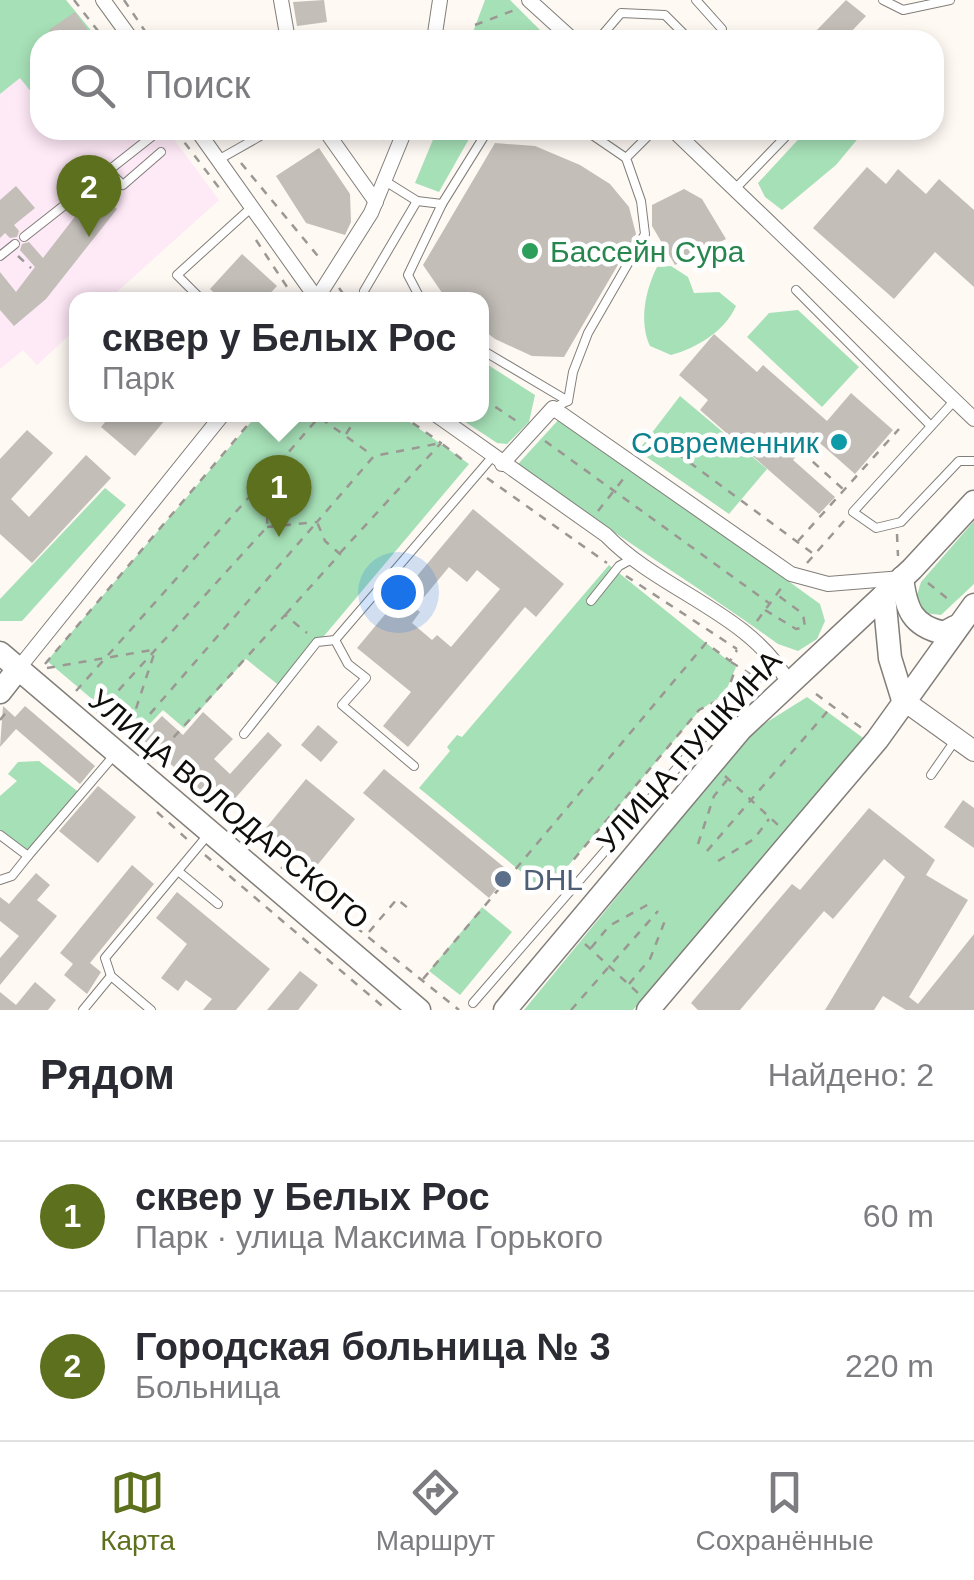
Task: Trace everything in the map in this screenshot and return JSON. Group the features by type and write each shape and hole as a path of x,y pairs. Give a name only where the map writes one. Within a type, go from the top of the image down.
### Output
{"main road":[{"name":"УЛИЦА ПУШКИНА","path":"505,1010 781,685 884,596 974,502"},
{"path":"906,570 908,611 916,622 944,633 962,613"},
{"path":"884,596 890,658 903,700 965,745"},
{"path":"646,1004 877,740 962,613"},
{"name":"УЛИЦА ВОЛОДАРСКОГО","path":"0,653 419,1010"},
{"path":"0,692 18,668"}],"street":[{"path":"281,0 286,30"},
{"path":"436,30 440,0"},
{"path":"113,2 127,30"},
{"path":"539,4 564,30"},
{"path":"208,140 225,156 252,207 311,292"},
{"path":"332,140 376,202"},
{"path":"321,292 376,202 401,140"},
{"path":"683,140 974,419"},
{"path":"498,460 554,408 791,574 828,584 906,570"},
{"path":"18,668 217,422"},
{"path":"446,422 589,524 630,560 773,654 781,685"}],"lane":[{"path":"696,0 722,30"},
{"path":"884,0 903,10 950,0"},
{"path":"607,30 621,13 664,15 680,30"},
{"path":"24,237 147,140"},
{"path":"225,156 254,140"},
{"path":"417,292 408,275 442,204 482,140"},
{"path":"568,401 573,372 588,333 645,234 641,201 626,158 600,140"},
{"path":"626,158 644,140"},
{"path":"735,190 782,140"},
{"path":"108,171 123,185 160,152"},
{"path":"384,180 418,201 442,204"},
{"path":"364,291 418,201"},
{"path":"194,292 177,275 252,207"},
{"path":"0,256 12,246"},
{"path":"796,290 931,426"},
{"path":"489,354 568,401"},
{"path":"954,400 853,512 876,528 896,522 960,460 974,461"},
{"path":"554,408 568,401"},
{"path":"244,734 317,642 335,640 479,472 498,460"},
{"path":"591,601 616,570 630,560"},
{"path":"335,640 348,664 366,678 342,706 414,766"},
{"path":"473,1004 710,730 741,730"},
{"path":"931,775 965,745"},
{"path":"0,880 12,876 116,753"},
{"path":"151,1010 111,976 105,958 210,832"},
{"path":"0,835 28,856"},
{"path":"178,870 218,904"},
{"path":"572,889 592,903"},
{"path":"83,1010 111,976"}],"path":[{"path":"74,0 97,30"},
{"path":"113,2 141,30"},
{"path":"475,26 539,4"},
{"path":"225,156 321,260 341,292"},
{"path":"12,246 30,268"},
{"path":"489,403 770,603"},
{"path":"155,650 40,669 250,422"},
{"path":"72,696 313,422"},
{"path":"326,422 374,456"},
{"path":"346,436 354,422"},
{"path":"411,422 616,570 737,649"},
{"path":"797,542 898,430"},
{"path":"652,434 815,555"},
{"path":"155,650 126,741 374,456 441,443"},
{"path":"151,762 441,443"},
{"path":"801,451 844,490"},
{"path":"589,524 634,465"},
{"path":"95,716 267,527 268,476"},
{"path":"802,568 853,512"},
{"path":"318,522 325,541 340,554"},
{"path":"267,527 318,522"},
{"path":"896,522 906,570 962,613"},
{"path":"752,628 786,582"},
{"path":"765,610 796,629 806,628 803,614 776,594"},
{"path":"285,614 317,642"},
{"path":"730,661 744,638"},
{"path":"422,980 706,644 736,668 781,685"},
{"path":"570,864 699,710 726,696 735,681 736,668"},
{"path":"816,694 869,734"},
{"path":"707,852 832,706"},
{"path":"720,771 786,832"},
{"path":"698,844 714,796 728,779"},
{"path":"718,861 754,838 770,818"},
{"path":"367,935 398,900 409,909"},
{"path":"590,949 609,926 649,904"},
{"path":"570,1010 658,911"},
{"path":"628,985 650,960 666,918"},
{"path":"581,940 646,1004"}],"shaded area":[{"path":"20,77 30,90 30,140 174,140 219,200 117,292 69,292 69,335 37,365 23,350 0,369 0,94"}],"green space":[{"path":"0,0 66,0 91,30 30,30 30,90 20,78 0,94"},
{"path":"485,0 510,0 540,30 474,30"},
{"path":"433,140 468,140 439,192 415,183"},
{"path":"798,140 857,140 836,165 782,210 765,197 758,183"},
{"path":"671,266 688,277 694,293 719,292 736,306 709,337 671,355 650,346 644,317 657,267"},
{"path":"798,310 859,367 822,407 747,337 769,313"},
{"path":"489,365 535,395 529,422 507,444 497,443 466,422 489,422"},
{"path":"680,396 767,469 729,514 638,451"},
{"path":"561,417 820,604 825,621 817,639 798,651 778,644 518,464"},
{"path":"251,422 410,422 469,464 281,687 246,659 184,728 163,710 137,737 47,661"},
{"path":"105,488 126,505 22,621 0,621 0,599"},
{"path":"974,521 974,584 941,615 924,613 917,595 921,582"},
{"path":"609,565 736,667 725,693 699,711 546,892 419,788 450,751 447,747 457,735 462,737"},
{"path":"807,697 866,740 633,1010 524,1010 753,731"},
{"path":"39,761 81,794 28,856 0,835 0,796 17,781 8,774 18,762"},
{"path":"482,907 512,932 460,995 429,971"}],"building":[{"path":"324,0 327,22 297,26 293,2"},
{"path":"846,0 866,16 853,30 817,30"},
{"path":"75,12 88,30 49,30"},
{"name":"Бассейн Сура","path":"495,143 535,146 580,165 610,184 629,207 636,234 564,357 532,356 495,339 489,334 489,292 442,292 423,265"},
{"path":"319,148 350,194 351,222 345,235 306,223 276,176"},
{"path":"867,167 886,184 898,169 926,194 939,179 974,210 974,287 935,252 894,299 813,228"},
{"path":"16,186 35,208 14,225 19,231 17,237 10,238 5,233 0,238 0,200"},
{"path":"684,189 702,199 726,239 675,265 652,226 652,205"},
{"path":"94,192 117,209 46,299 14,326 0,310 0,272 16,292 35,267 20,250 22,244 29,242 43,258"},
{"path":"242,254 277,286 271,292 210,289"},
{"path":"714,334 757,372 763,365 827,421 851,393 893,430 855,474 813,437 793,460 835,497 819,514 700,410 708,400 679,375"},
{"path":"105,422 163,422 135,456 101,427"},
{"path":"27,430 53,453 11,499 29,517 86,455 111,478 32,563 0,534 0,459"},
{"path":"473,509 564,584 536,617 525,607 408,747 383,726 411,692 357,648","holes":["449,567 467,582 477,570 500,589 451,647 437,635 432,640 412,623 420,612 415,608"]},
{"path":"3,706 15,717 25,706 95,766 80,784 16,729 0,747"},
{"path":"203,712 233,739 214,759 230,774 268,732 282,745 224,811 141,738 162,716 183,735"},
{"path":"318,725 338,742 321,762 301,745"},
{"path":"384,769 510,872 489,898 363,793"},
{"path":"306,779 355,819 315,868 266,828"},
{"path":"98,786 136,817 98,863 59,831"},
{"path":"963,800 974,808 974,848 944,827"},
{"path":"869,808 935,860 926,875 968,900 909,997 918,1004 974,934 974,1010 906,1010 883,996 874,1010 825,1010 905,877 884,859 833,919 824,911 740,1010 698,1010 691,1003 792,884 800,890"},
{"path":"132,865 154,884 90,963 101,972 87,994 64,975 73,964 60,953"},
{"path":"36,873 50,885 37,900 57,916 0,985 0,958 19,936 0,921 0,897 9,904"},
{"path":"177,892 270,969 236,1010 203,1010 212,999 186,980 178,991 161,978 187,944 156,918"},
{"path":"300,971 318,985 298,1010 267,1010"},
{"path":"35,982 56,1000 48,1010 0,1010 0,992 16,1005"}],"place":[{"name":"Городская больница № 3","path":"89,237"},
{"name":"Бассейн Сура","path":"530,251"},
{"name":"Современник","path":"839,442"},
{"name":"сквер у Белых Рос","path":"279,537"},
{"name":"DHL","path":"503,879"}]}
